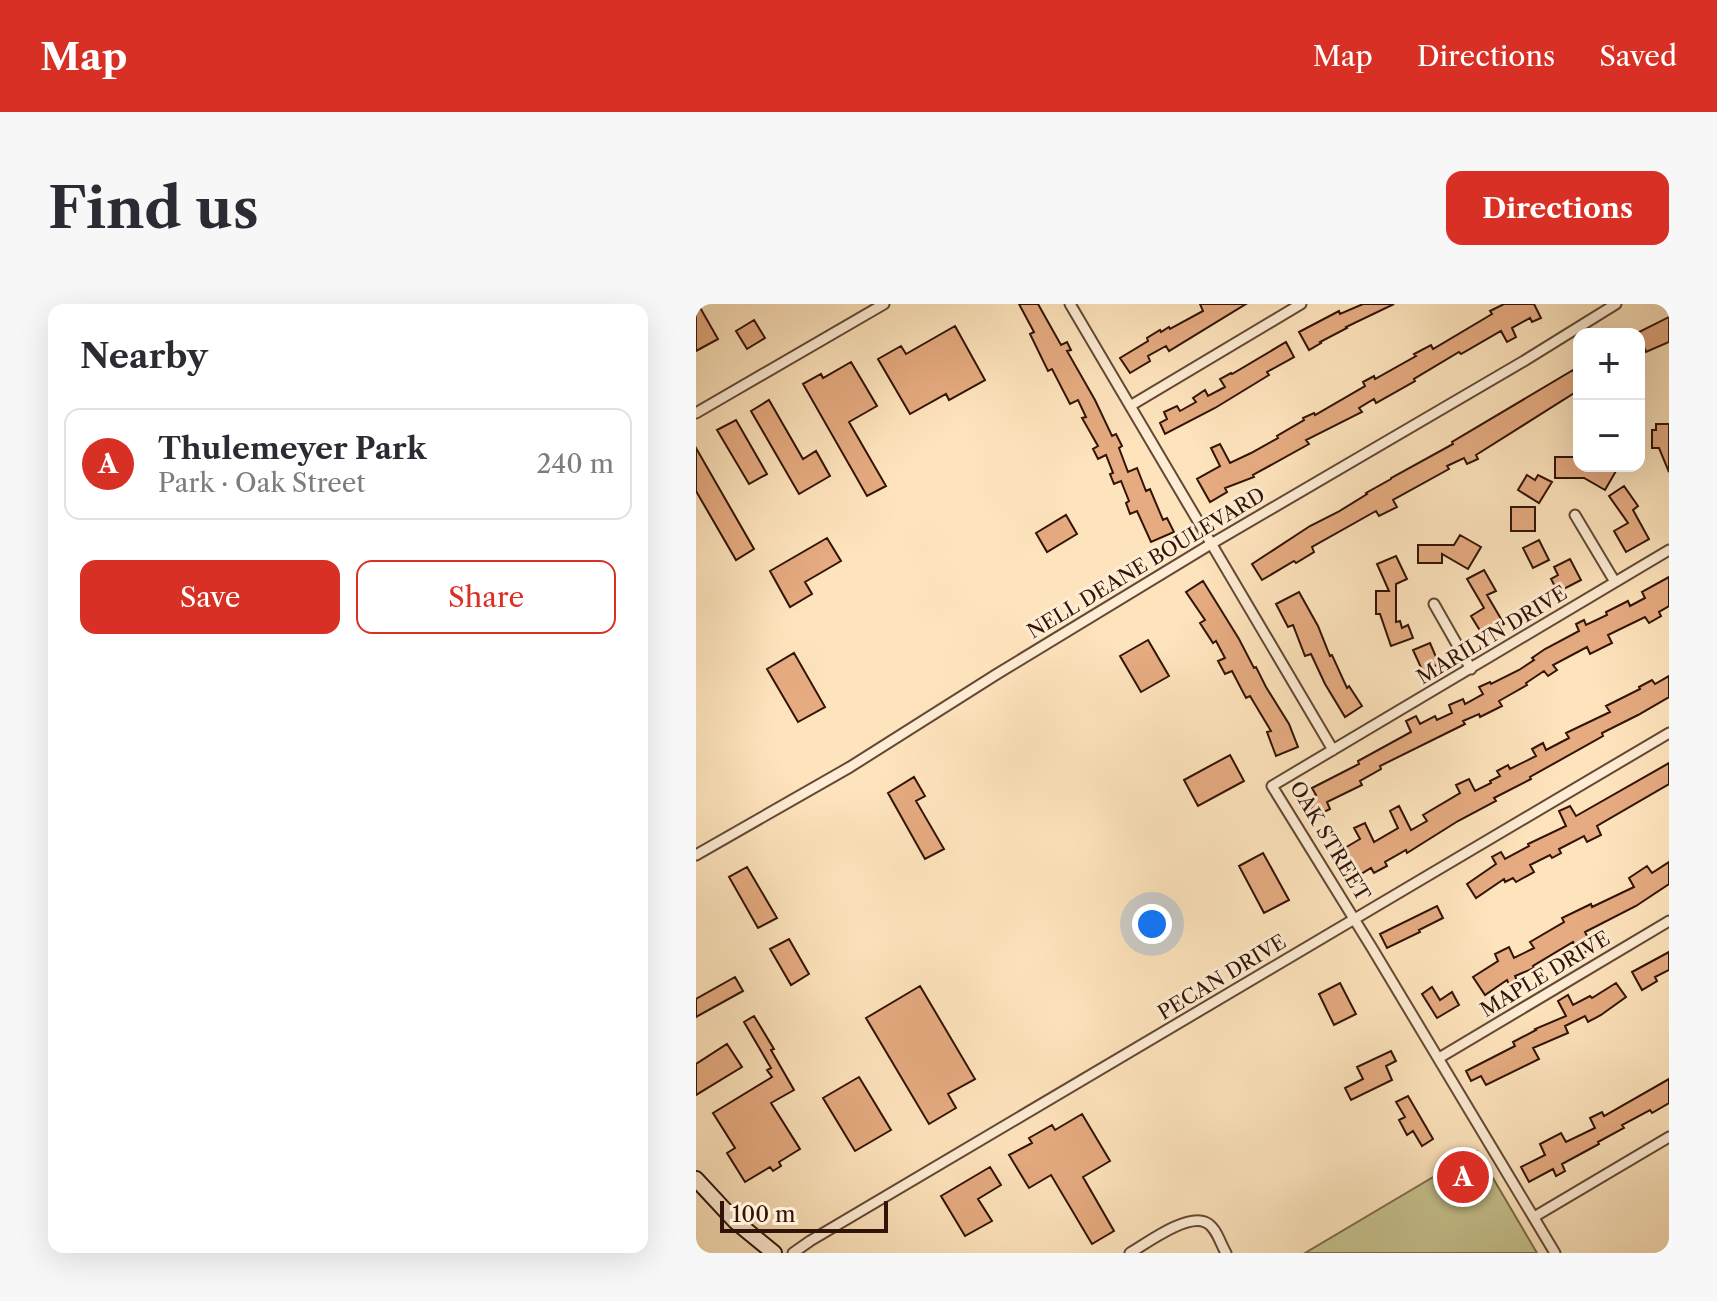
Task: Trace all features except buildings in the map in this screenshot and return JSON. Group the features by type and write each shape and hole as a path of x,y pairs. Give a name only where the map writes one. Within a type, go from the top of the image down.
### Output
{"main road":[{"path":"696,1179 735,1221 774,1253"}],"street":[{"path":"696,413 884,304"},
{"path":"1070,304 1333,750"},
{"path":"1130,406 1301,304"},
{"name":"NELL DEANE BOULEVARD","path":"696,855 850,767 1211,544 1616,304"},
{"path":"1575,515 1615,582"},
{"name":"MARILYN DRIVE","path":"1333,750 1669,550"},
{"path":"1434,604 1471,669"},
{"name":"PECAN DRIVE","path":"793,1253 1669,733"},
{"name":"OAK STREET","path":"1333,750 1272,786 1555,1253"},
{"name":"MAPLE DRIVE","path":"1439,1058 1669,921"},
{"path":"1534,1217 1669,1137"},
{"path":"1130,1253 1193,1220 1205,1222 1213,1228 1226,1253"}],"shaded area":[{"path":"1477,1151 1537,1253 1305,1253"}],"place":[{"name":"Thulemeyer Park","path":"1463,1177"}]}
